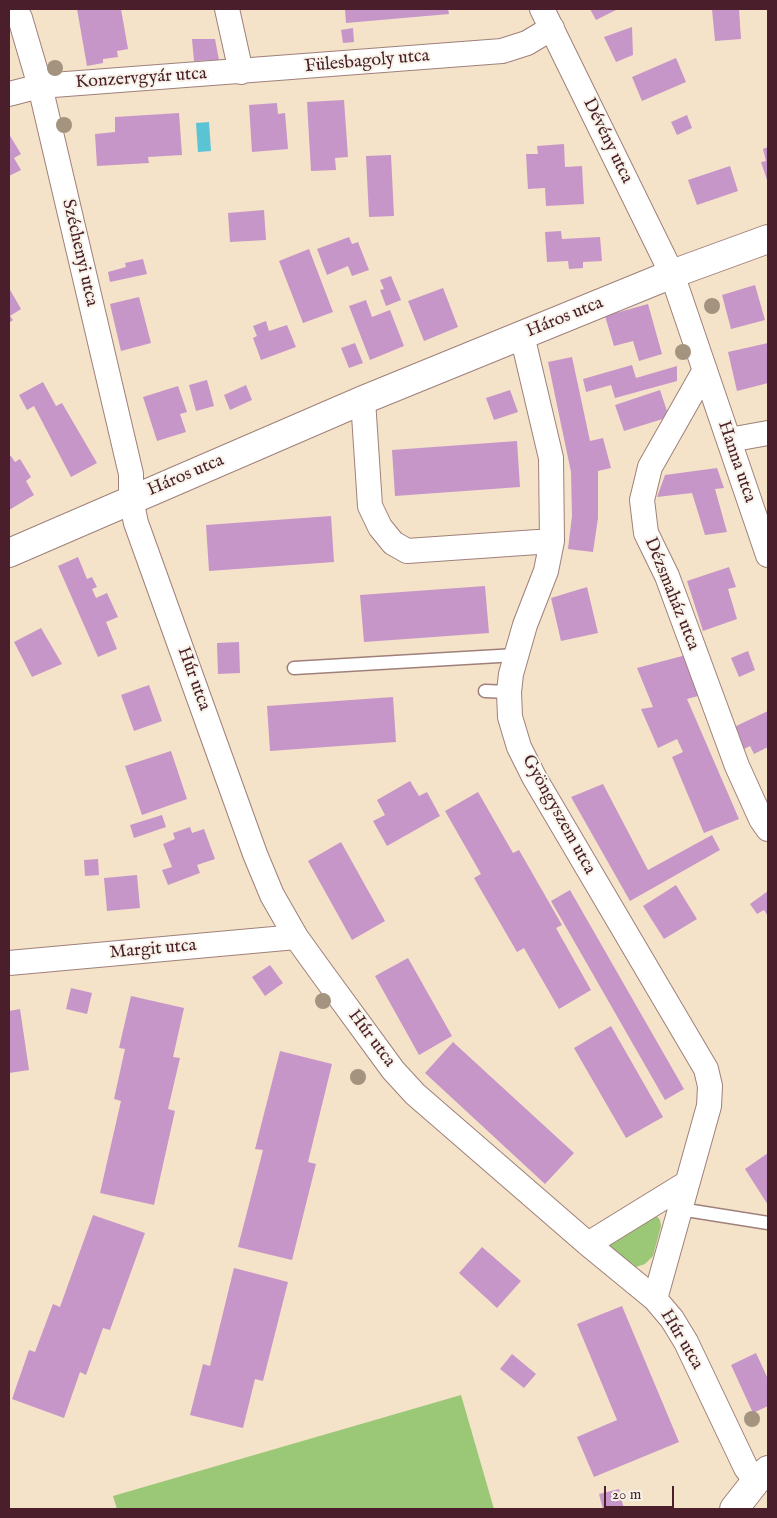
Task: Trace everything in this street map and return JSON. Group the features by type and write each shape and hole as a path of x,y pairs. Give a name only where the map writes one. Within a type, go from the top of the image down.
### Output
{"street":[{"name":"Széchenyi utca","path":"14,9 20,18 40,86 131,474 131,500"},
{"path":"227,9 241,72"},
{"name":"Fülesbagoly utca","path":"241,72 502,51 527,43 547,18"},
{"name":"Dévény utca","path":"547,18 672,274"},
{"name":"Konzervgyár utca","path":"9,94 40,86 241,72"},
{"name":"Háros utca","path":"9,553 363,400 672,274 768,239"},
{"path":"672,274 705,370"},
{"name":"Gyöngyszem utca","path":"522,335 551,458 552,541 546,571 516,655 509,692 510,717 519,747 534,777 706,1069 710,1086 709,1106 655,1299"},
{"name":"Hanna utca","path":"705,370 768,554"},
{"name":"Dézsmaház utca","path":"705,370 650,467 642,500 646,533 667,576 737,766 761,819 768,829"},
{"path":"363,400 370,506 380,526 393,544 408,551 552,541"},
{"path":"729,440 768,433"},
{"name":"Húr utca","path":"131,500 136,523 255,854 272,895 296,937 393,1070 415,1094 588,1244 655,1299 672,1319 686,1342 746,1468 762,1475"},
{"name":"Margit utca","path":"9,963 296,937"},
{"path":"588,1244 687,1183"},
{"path":"734,1509 762,1475"}],"lane":[{"path":"294,668 516,655"},
{"path":"484,691 509,692"},
{"path":"680,1209 768,1223"}],"green space":[{"path":"655,1214 660,1220 661,1226 653,1256 645,1264 636,1267 623,1264 606,1245"},
{"path":"461,1395 494,1509 117,1509 113,1496"}],"water":[{"path":"209,122 211,151 198,152 196,123"}],"building":[{"path":"77,9 121,9 128,49 117,51 118,57 103,59 103,63 87,66"},
{"path":"345,9 448,9 449,14 346,23"},
{"path":"590,9 618,9 596,20"},
{"path":"712,9 739,9 741,39 715,41"},
{"path":"632,27 633,55 616,62 604,37"},
{"path":"353,28 354,42 343,43 341,30"},
{"path":"192,39 215,39 219,60 194,61"},
{"path":"676,58 686,82 642,101 632,77"},
{"path":"344,100 348,157 335,158 336,170 311,171 307,102"},
{"path":"277,103 278,114 285,113 288,149 252,152 249,105"},
{"path":"179,113 182,155 148,157 149,163 97,166 95,134 115,132 115,117"},
{"path":"687,115 692,128 677,135 671,122"},
{"path":"9,134 21,154 14,158 21,170 9,176"},
{"path":"564,144 565,167 582,166 584,204 546,206 545,188 528,189 526,154 538,154 537,146"},
{"path":"768,147 768,183 761,162 766,161 763,149"},
{"path":"391,155 394,216 369,217 366,156"},
{"path":"730,166 738,191 697,205 688,180"},
{"path":"264,210 266,240 230,242 228,213"},
{"path":"561,231 562,239 600,237 602,261 583,262 583,268 569,269 568,261 547,262 545,232"},
{"path":"349,237 352,244 358,242 369,270 352,276 348,266 327,275 317,249"},
{"path":"309,249 333,312 303,323 279,261"},
{"path":"143,259 147,274 110,282 108,272 126,267 125,263"},
{"path":"391,276 401,300 386,306 380,290 384,289 380,280"},
{"path":"755,285 765,320 731,329 722,295"},
{"path":"9,288 21,309 10,316 13,320 9,323"},
{"path":"443,288 458,327 424,341 408,301"},
{"path":"139,297 151,343 121,351 110,304"},
{"path":"366,300 372,317 390,310 404,346 370,360 349,306"},
{"path":"648,304 662,354 639,361 633,341 614,346 605,316"},
{"path":"266,321 269,331 287,325 296,347 261,360 253,338 257,336 253,326"},
{"path":"355,343 363,363 349,368 341,348"},
{"path":"768,343 768,383 737,391 728,352"},
{"path":"572,357 590,441 603,438 611,468 598,471 598,518 593,552 568,549 572,516 571,472 548,362"},
{"path":"632,365 636,378 677,366 677,381 615,398 611,385 586,392 583,379"},
{"path":"207,380 214,406 196,411 189,385"},
{"path":"43,382 56,406 62,403 97,463 71,477 34,406 27,410 19,395"},
{"path":"246,385 252,400 230,410 224,395"},
{"path":"178,386 187,412 180,414 186,432 157,441 143,397"},
{"path":"510,390 518,412 494,420 486,398"},
{"path":"660,390 669,417 624,431 615,405"},
{"path":"517,441 520,487 395,496 392,450"},
{"path":"11,456 15,462 20,459 31,477 26,481 34,495 9,510 9,457"},
{"path":"717,468 724,488 715,489 727,532 705,535 692,493 657,497 665,475"},
{"path":"331,516 334,562 209,571 206,525"},
{"path":"78,557 87,579 92,577 97,587 92,589 96,598 107,593 118,617 106,622 117,649 98,657 58,566"},
{"path":"729,567 736,587 728,589 737,619 703,631 687,581"},
{"path":"485,586 489,633 364,642 360,595"},
{"path":"587,587 598,633 561,641 551,598"},
{"path":"41,628 62,664 32,677 14,642"},
{"path":"239,642 240,673 218,674 217,643"},
{"path":"748,651 755,670 739,677 731,658"},
{"path":"686,655 702,695 687,699 739,819 704,833 672,757 683,752 677,739 658,748 641,709 653,707 637,668"},
{"path":"149,685 162,721 134,731 121,695"},
{"path":"393,697 396,742 270,751 267,706"},
{"path":"768,711 768,747 754,754 750,746 744,749 734,727"},
{"path":"171,751 187,799 142,815 125,766"},
{"path":"410,781 419,796 427,792 440,816 387,846 373,821 385,815 377,800"},
{"path":"603,784 648,870 712,835 720,850 630,901 571,797"},
{"path":"478,792 513,853 519,850 562,925 556,928 591,990 559,1009 524,948 517,952 474,878 481,874 445,811"},
{"path":"162,815 166,827 134,838 130,825"},
{"path":"190,827 192,833 204,829 215,859 197,865 200,873 168,885 162,870 172,867 163,844 175,839 173,833"},
{"path":"341,842 385,921 352,940 308,861"},
{"path":"98,859 99,875 85,876 84,860"},
{"path":"137,875 140,908 107,911 104,878"},
{"path":"676,885 697,919 664,939 643,906"},
{"path":"570,890 684,1089 665,1100 551,901"},
{"path":"768,891 768,916 764,910 757,914 750,904"},
{"path":"408,958 452,1036 419,1055 375,976"},
{"path":"270,965 283,983 265,996 252,977"},
{"path":"71,988 92,993 87,1014 66,1009"},
{"path":"131,996 184,1008 173,1057 180,1058 168,1109 175,1111 154,1205 100,1193 121,1101 114,1099 125,1049 119,1048"},
{"path":"20,1009 29,1070 9,1073 9,1011"},
{"path":"611,1026 663,1117 626,1138 574,1048"},
{"path":"453,1042 574,1153 545,1184 425,1073"},
{"path":"280,1051 332,1064 308,1162 316,1164 292,1260 238,1247 263,1150 255,1149"},
{"path":"768,1153 768,1205 745,1169"},
{"path":"93,1215 145,1233 110,1330 103,1328 86,1375 80,1372 64,1418 12,1399 29,1350 35,1352 53,1304 60,1307"},
{"path":"482,1247 521,1281 497,1308 459,1273"},
{"path":"234,1268 288,1282 263,1381 255,1379 243,1428 190,1415 203,1364 210,1366"},
{"path":"622,1306 679,1442 594,1477 577,1437 617,1420 577,1324"},
{"path":"756,1353 768,1379 768,1406 753,1413 731,1365"},
{"path":"512,1354 536,1374 524,1388 500,1369"},
{"path":"619,1489 624,1509 603,1509 599,1494"}]}
